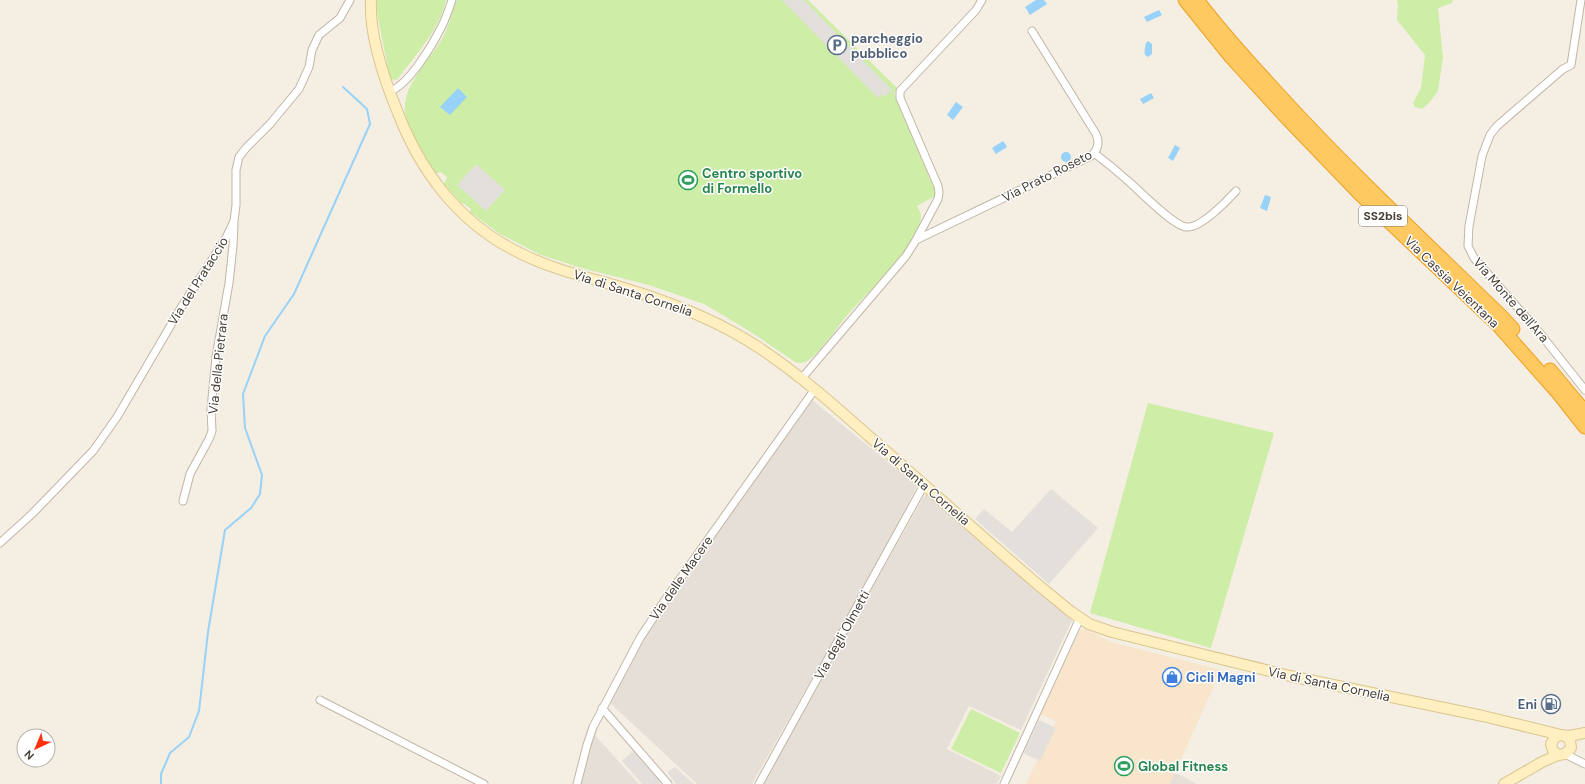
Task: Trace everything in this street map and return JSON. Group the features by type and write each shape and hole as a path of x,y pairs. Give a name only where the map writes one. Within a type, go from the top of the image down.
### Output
{"highway":[{"name":"Via Cassia Veientana","path":"1185,0 1224,48 1284,115 1360,194 1498,326 1559,394 1585,427"},
{"name":"Via Cassia Veientana","path":"1197,0 1245,58 1290,108 1352,172 1501,316 1568,389 1585,412"}],"street":[{"name":"Via del Prataccio","path":"0,543 37,509 93,451 116,417 179,312 226,238 234,221 236,205 236,170 239,157 270,124 299,89 309,67 312,50 319,35 340,18 350,0"},
{"name":"Via di Santa Cornelia","path":"371,0 370,12 374,39 390,91 405,131 435,184 457,209 491,237 514,250 564,271 649,296 696,313 726,327 757,346 802,378 1036,583 1089,624 1112,632 1290,676 1483,716 1563,735"},
{"path":"390,91 397,89 408,77 430,46 442,27 452,0"},
{"name":"Via Prato Roseto","path":"802,378 898,265 916,240 939,196 938,186 900,98 900,91 976,10 982,0"},
{"name":"Via Monte dell'Ara","path":"1581,0 1571,65 1563,69 1503,121 1490,135 1482,156 1469,226 1468,241 1474,258 1539,332 1585,390"},
{"name":"Via Prato Roseto","path":"916,240 1094,153 1099,143 1096,134 1032,31"},
{"path":"1094,153 1162,211 1177,223 1186,227 1197,224 1226,203 1236,192"},
{"name":"Via della Pietrara","path":"183,501 190,474 212,431 211,409 216,357 230,276 234,221"},
{"name":"Via delle Macere","path":"577,784 589,739 602,708 640,638 656,613 815,389"},
{"name":"Via degli Olmetti","path":"759,784 924,484"},
{"path":"1004,784 1080,618"},
{"path":"320,700 484,784"},
{"path":"602,708 668,784"},
{"name":"Via di Santa Cornelia","path":"1538,730 1562,749"},
{"path":"1583,763 1562,749 1555,737 1563,735 1574,736 1585,733"},
{"path":"1562,749 1570,740 1563,735"},
{"path":"1504,784 1562,749 1585,738"}],"shaded area":[{"name":"parcheggio pubblico","path":"782,0 804,0 892,90 884,97 881,94 878,98"},
{"path":"476,164 505,190 486,211 457,185"},
{"path":"812,400 917,486 889,542 752,784 697,784 608,701 652,623"},
{"path":"1051,489 1098,528 1049,584 975,519 984,509 1012,532"},
{"path":"927,494 1072,620 1021,730 969,706 947,749 1001,776 997,784 762,784 923,498"},
{"path":"1086,629 1111,642 1221,670 1170,784 1026,784 1056,721 1040,714 1080,630"},
{"path":"1039,720 1056,728 1040,761 1023,753"},
{"path":"593,733 639,784 580,784"},
{"path":"633,751 637,753 659,777 659,784 642,784 622,761"},
{"path":"675,767 694,784 676,784 667,772"},
{"path":"1174,773 1184,777 1197,784 1170,784"}],"green space":[{"path":"377,0 446,0 443,11 432,32 397,80 390,79 376,7"},
{"name":"Centro sportivo di Formello","path":"457,0 808,0 897,88 894,93 937,195 917,206 921,215 919,226 904,252 893,265 809,360 800,363 795,362 751,332 704,304 649,285 585,269 541,255 500,234 470,212 471,209 463,203 462,204 444,184 447,177 441,172 434,174 413,136 405,113 405,102 412,83 443,37"},
{"path":"1397,0 1453,0 1452,3 1438,8 1443,58 1438,91 1429,103 1422,109 1415,107 1413,103 1421,88 1425,55 1397,20"},
{"path":"1148,403 1274,433 1211,648 1090,613"},
{"path":"971,709 1020,733 1001,773 951,749"}],"water":[{"path":"1036,0 1044,0 1047,4 1030,15 1025,7"},
{"path":"1159,10 1162,15 1147,22 1144,17"},
{"path":"1148,41 1152,44 1152,54 1148,57 1145,55 1145,48"},
{"path":"458,88 467,97 450,115 440,107"},
{"path":"1151,93 1154,98 1143,104 1140,99"},
{"path":"956,102 963,107 953,120 947,115"},
{"path":"1003,141 1007,147 996,154 992,148"},
{"path":"1175,145 1180,148 1173,161 1168,158"},
{"path":"1064,152 1068,152 1070,153 1070,161 1064,162 1061,159 1061,155"},
{"path":"1265,195 1271,197 1267,211 1260,208"}],"waterway":[{"path":"161,784 161,774 170,753 189,737 199,711 208,632 225,530 251,508 260,494 262,475 245,428 243,394 265,336 294,294 370,124 367,109 343,87"}],"place":[{"name":"parcheggio pubblico","path":"837,45"},
{"name":"Centro sportivo di Formello","path":"688,180"},
{"name":"Cicli Magni","path":"1172,677"},
{"name":"Eni","path":"1551,704"},
{"name":"Global Fitness","path":"1124,766"}]}
